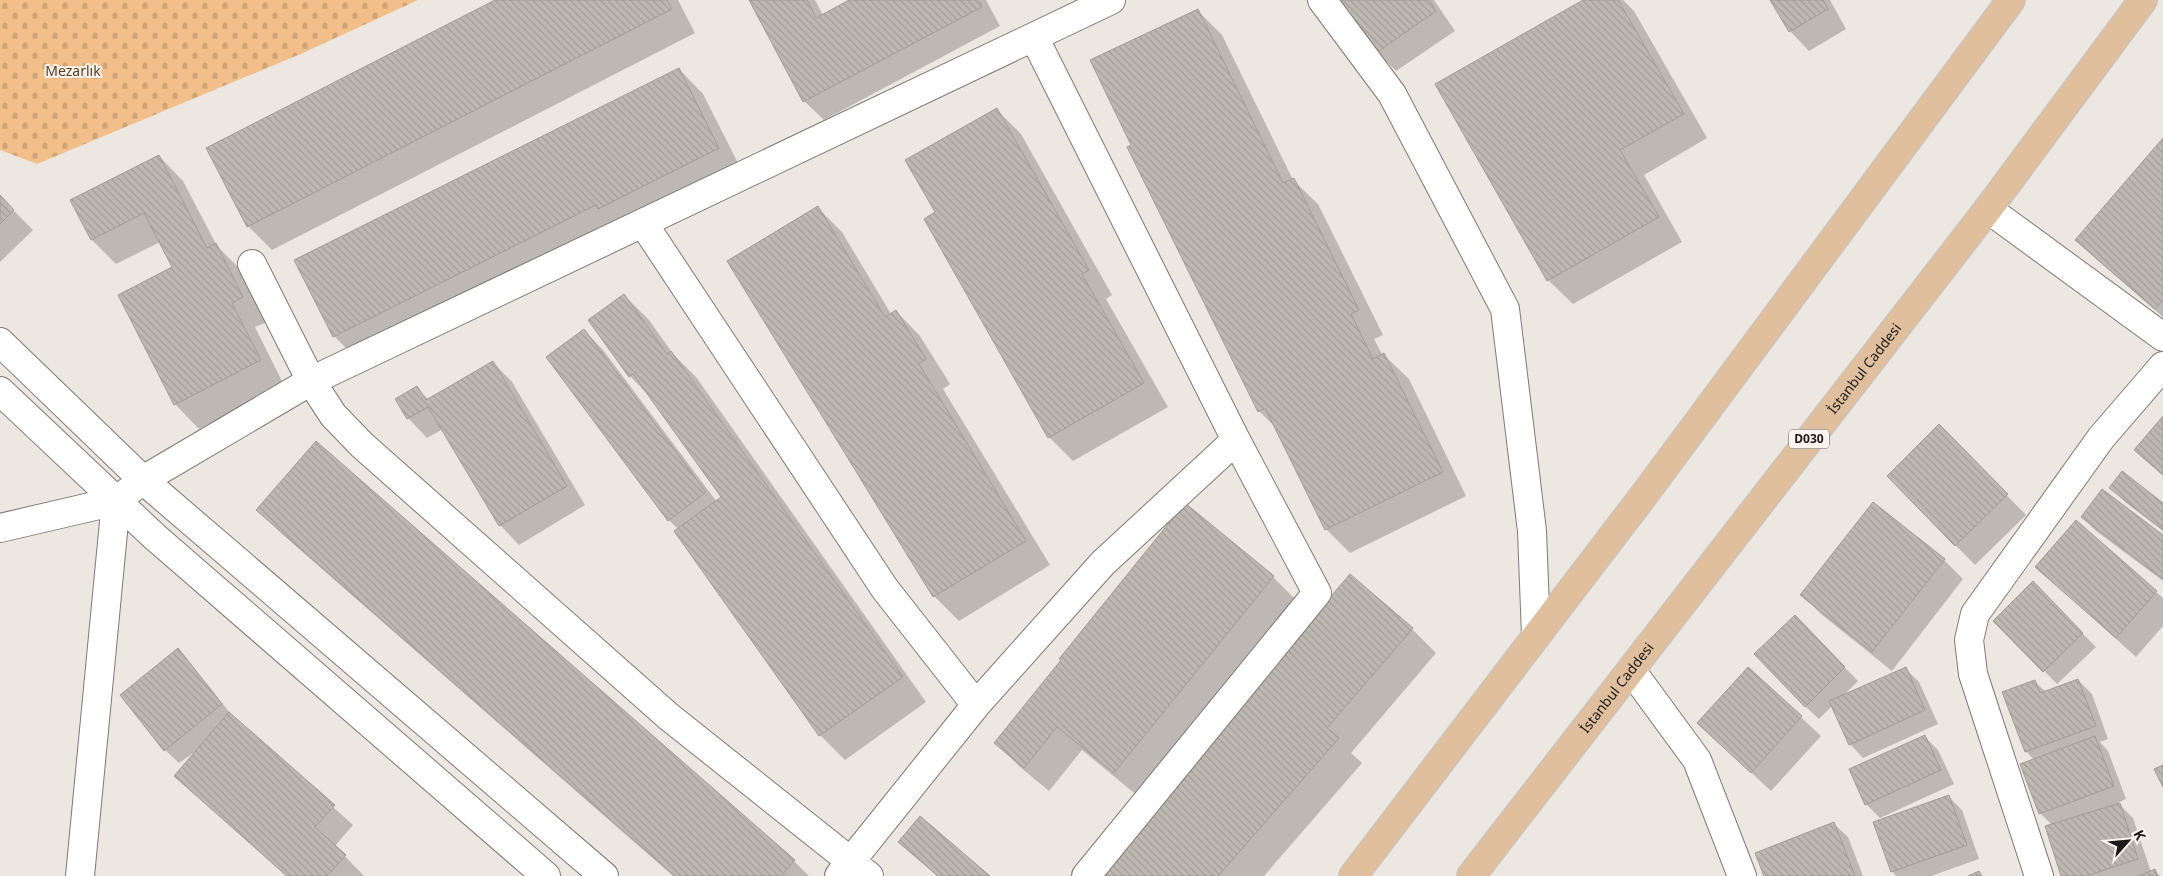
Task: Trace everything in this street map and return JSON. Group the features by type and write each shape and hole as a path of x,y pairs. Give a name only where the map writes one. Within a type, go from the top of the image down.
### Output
{"main road":[{"path":"1353,876 1644,495 2011,0"},
{"name":"İstanbul Caddesi","path":"1471,876 1988,209 2143,0"}],"street":[{"path":"0,528 116,501 143,480 311,381 1111,0"},
{"path":"1322,0 1392,94 1505,309 1532,531 1536,636"},
{"path":"1034,37 1236,440 1317,593 1086,876"},
{"path":"1988,209 2163,337"},
{"path":"643,223 885,589 976,705"},
{"path":"252,264 311,381 334,415 362,446 668,716 853,871 976,705 1103,563 1236,440"},
{"path":"0,342 143,480 604,876"},
{"path":"2039,876 1974,674 1968,640 1975,614 2101,438 2163,366"},
{"path":"0,391 116,501 546,876"},
{"path":"80,876 116,501"},
{"path":"1630,670 1697,760 1742,876"}],"green space":[{"name":"Mezarlık","path":"0,0 418,0 303,53 37,164 0,150"}],"building":[{"path":"495,0 667,0 672,9 247,227 206,148"},
{"path":"749,0 807,0 816,18 849,0 978,0 982,7 803,102"},
{"path":"1340,0 1429,0 1436,11 1376,53"},
{"path":"1583,0 1618,0 1684,114 1620,150 1659,217 1547,281 1435,84"},
{"path":"1770,0 1823,0 1828,9 1789,32"},
{"path":"1198,9 1283,183 1294,178 1359,310 1351,314 1373,359 1384,353 1443,472 1325,530 1265,408 1258,412 1127,147 1131,145 1090,60"},
{"path":"679,68 719,148 598,209 596,205 333,337 294,260"},
{"path":"997,108 1089,270 1082,274 1144,383 1048,438 924,219 935,212 905,160"},
{"path":"2163,138 2163,300 2155,309 2075,240"},
{"path":"159,155 207,248 216,243 243,297 232,303 261,360 174,405 118,295 172,267 144,213 91,240 70,200"},
{"path":"0,195 14,210 0,224"},
{"path":"818,206 885,317 896,310 926,359 919,364 1026,541 933,597 727,261"},
{"path":"624,294 667,354 671,351 903,677 819,736 674,531 721,497 633,374 629,377 588,320"},
{"path":"584,329 706,492 668,521 546,357"},
{"path":"493,361 567,486 499,526 428,407 407,419 395,399 417,386 426,400"},
{"path":"2163,416 2163,475 2134,450"},
{"path":"1939,424 2008,494 1955,546 1887,476"},
{"path":"316,441 795,860 781,876 675,876 256,510"},
{"path":"2122,471 2163,503 2163,530 2109,488"},
{"path":"2102,489 2163,535 2163,579 2081,517"},
{"path":"1873,502 1945,559 1872,652 1800,595"},
{"path":"1185,503 1274,576 1114,773 1057,727 1024,768 994,743"},
{"path":"2076,520 2157,591 2116,638 2035,567"},
{"path":"1350,574 1413,628 1327,728 1339,738 1218,876 1092,876"},
{"path":"2033,581 2083,633 2043,672 1993,621"},
{"path":"1795,615 1845,667 1805,707 1754,654"},
{"path":"178,648 222,704 164,751 120,695"},
{"path":"1748,667 1802,716 1751,773 1697,723"},
{"path":"1906,667 1925,710 1849,745 1829,701"},
{"path":"2078,679 2096,726 2025,752 2002,692 2035,680 2040,693"},
{"path":"229,712 335,805 315,827 346,855 327,876 287,876 174,776"},
{"path":"1925,735 1941,770 1865,805 1849,769"},
{"path":"2095,736 2114,786 2039,814 2020,764"},
{"path":"2163,765 2163,787 2154,769"},
{"path":"1949,795 1967,845 1891,872 1873,822"},
{"path":"2120,803 2138,859 2086,876 2061,876 2045,826"},
{"path":"920,816 990,876 938,876 898,842"},
{"path":"1834,822 1855,876 1764,876 1755,853"},
{"path":"2155,869 2158,876 2139,876"},
{"path":"1979,871 1982,876 1968,876"}]}
